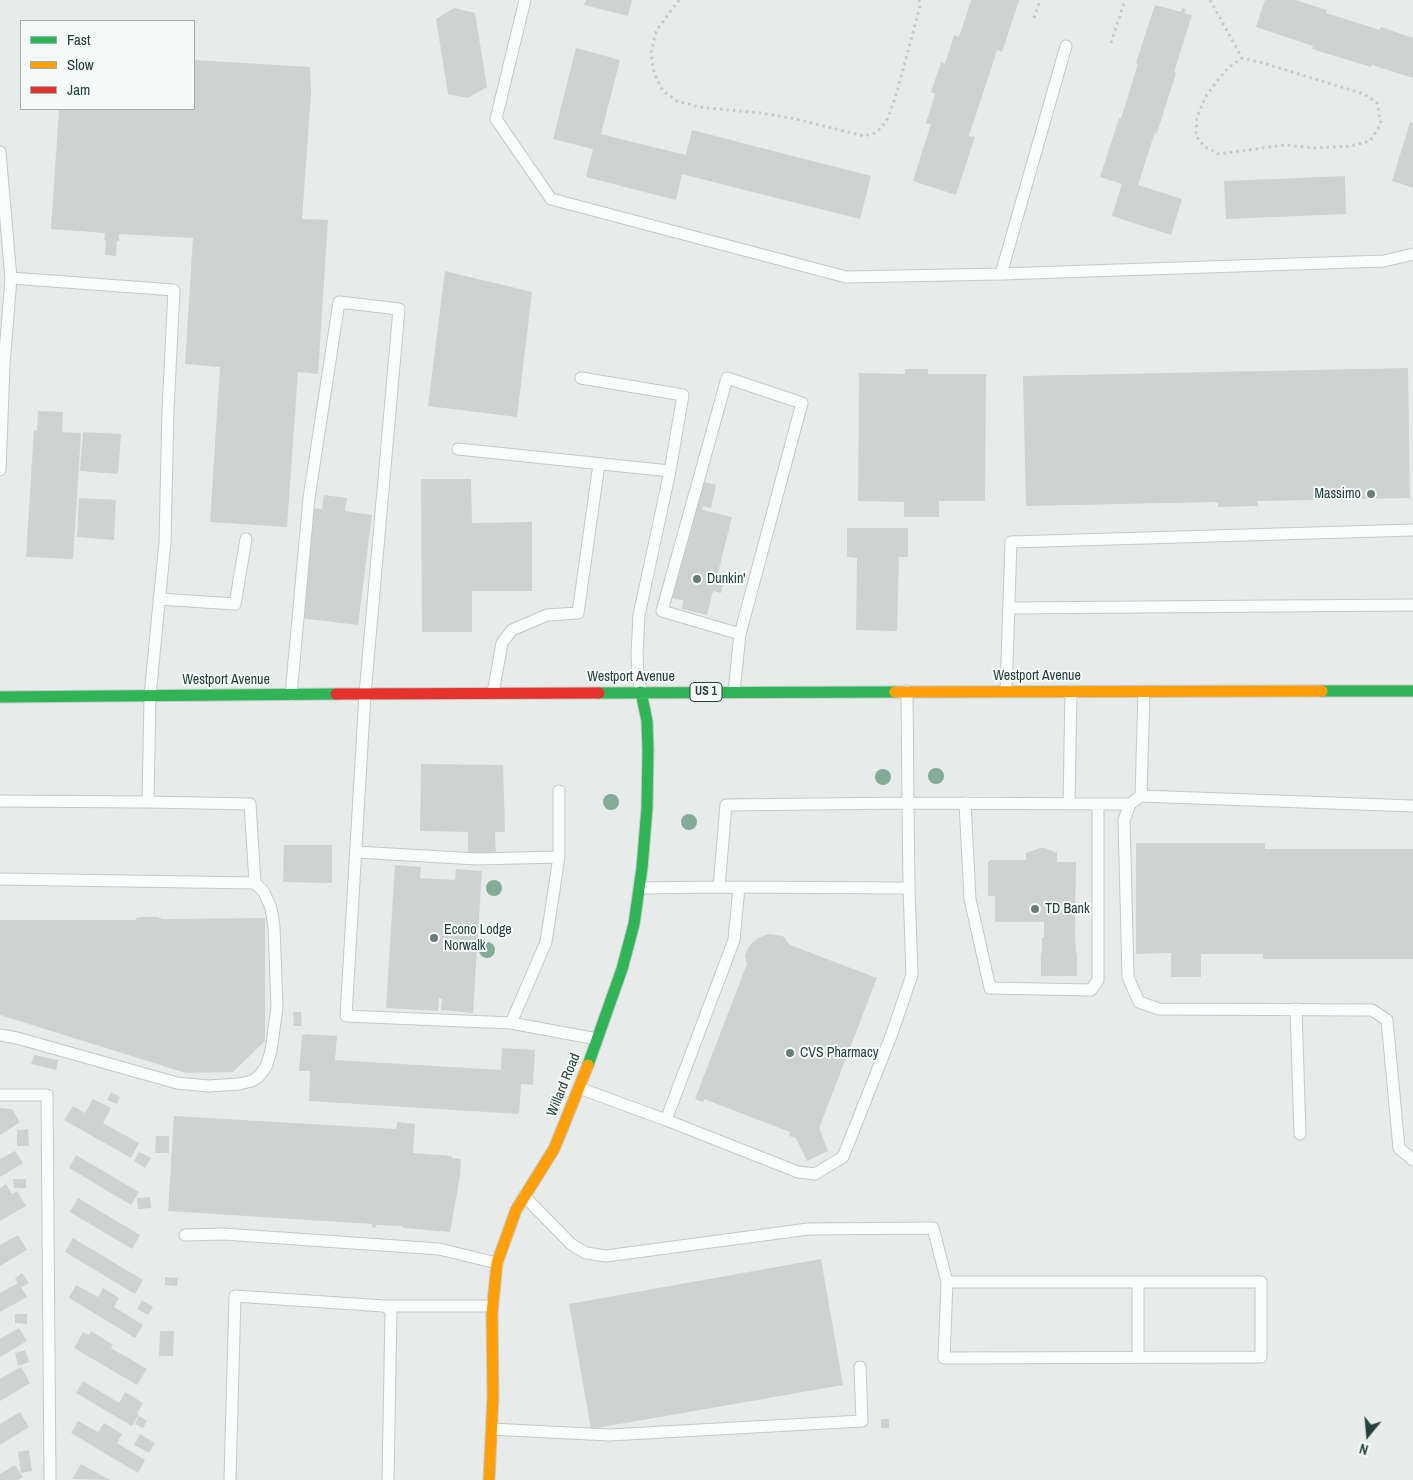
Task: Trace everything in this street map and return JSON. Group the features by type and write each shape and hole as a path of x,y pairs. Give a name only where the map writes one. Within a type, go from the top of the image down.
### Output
{"main road":[{"name":"Westport Avenue","path":"0,698 642,692 1413,691"},
{"name":"Willard Road","path":"489,1480 493,1306 497,1264 516,1210 554,1149 579,1088 622,969 634,924 642,868 647,808 647,721 642,692"}],"lane":[{"path":"525,0 496,119 551,199 846,278 1384,261 1413,254"},
{"path":"1001,274 1066,46"},
{"path":"0,152 11,278 3,345 0,470"},
{"path":"11,278 174,290 168,410 165,542 150,696 148,802"},
{"path":"291,695 309,498 339,302 399,309 365,694 346,1016 511,1023 598,1039"},
{"path":"581,378 683,395 670,471 639,615 637,654 638,674 642,692"},
{"path":"734,692 740,634 802,403 727,378 662,611 740,634"},
{"path":"458,449 670,471"},
{"path":"493,693 502,643 512,630 547,615 578,613 599,464"},
{"path":"1006,691 1011,542 1413,530"},
{"path":"159,599 235,604 246,539"},
{"path":"1009,608 1413,605"},
{"path":"579,1088 798,1172 816,1174 843,1157 891,1036 912,975 907,691"},
{"path":"1069,804 1071,691"},
{"path":"1141,796 1144,691"},
{"path":"511,1023 546,942 559,857 559,791"},
{"path":"1413,806 1141,796 1130,804 1124,820 1128,977 1140,1002 1159,1009 1372,1010 1386,1020 1399,1148 1413,1160"},
{"path":"0,801 250,804 255,883 264,892 271,908 274,927 277,1007 271,1051 266,1067 260,1076 252,1082 239,1084 208,1086 177,1083 17,1038 0,1035"},
{"path":"719,887 726,805 908,803 1130,804"},
{"path":"965,803 970,899 990,988 1090,990 1098,980 1098,804"},
{"path":"356,852 477,859 559,857"},
{"path":"0,879 255,883"},
{"path":"666,1120 734,940 738,887"},
{"path":"639,888 909,888"},
{"path":"1296,1009 1300,1134"},
{"path":"0,1095 47,1095 50,1480"},
{"path":"524,1196 571,1244 586,1253 606,1256 808,1229 933,1228 947,1282 944,1358 1261,1357 1261,1282 947,1282"},
{"path":"185,1235 224,1234 439,1249 497,1264"},
{"path":"1138,1283 1138,1357"},
{"path":"230,1480 235,1296 384,1306 493,1306"},
{"path":"384,1306 391,1310 388,1480"},
{"path":"491,1430 609,1435 862,1421 860,1367"}],"path":[{"path":"679,0 656,30 652,53 654,73 663,91 677,101 699,107 761,113 796,119 864,136 875,134 888,118 897,92 920,6 919,0"},
{"path":"1034,18 1040,0"},
{"path":"1111,43 1125,0"},
{"path":"1210,0 1242,58 1364,94 1377,103 1381,124 1370,141 1351,146 1316,148 1284,145 1219,154 1205,147 1196,136 1197,117 1206,96 1217,81 1228,68 1242,58"}],"building":[{"path":"586,0 632,0 628,16 584,5"},
{"path":"971,0 1019,0 1002,52 997,50 969,136 975,137 956,195 913,181 931,124 926,123 935,94 931,92 941,62 945,64 954,35 959,37"},
{"path":"1265,0 1295,0 1327,10 1326,13 1380,30 1381,27 1413,38 1413,78 1312,49 1313,46 1256,27"},
{"path":"1155,5 1181,12 1182,8 1186,9 1184,13 1192,15 1157,133 1155,132 1138,185 1182,199 1171,235 1112,216 1122,184 1100,177 1119,118 1121,119 1138,64 1136,63"},
{"path":"454,8 475,13 487,87 468,98 448,94 436,19"},
{"path":"576,48 620,60 601,134 686,155 692,130 871,176 860,219 682,174 676,200 586,177 593,149 553,139"},
{"path":"195,60 310,67 311,94 302,219 328,220 318,374 298,372 287,527 210,522 220,367 185,364 193,238 119,234 116,256 105,255 105,233 51,229 59,110 195,110"},
{"path":"1410,122 1413,123 1413,188 1392,181"},
{"path":"1345,176 1346,214 1226,219 1224,181"},
{"path":"445,271 532,292 517,417 428,406"},
{"path":"1408,368 1410,498 1257,501 1258,506 1218,507 1218,503 1215,502 1026,506 1023,376"},
{"path":"905,369 928,369 928,374 986,374 985,501 939,501 939,517 904,517 904,502 858,501 859,373 905,374"},
{"path":"38,411 63,412 62,432 81,433 73,559 26,557 34,430 37,431"},
{"path":"83,432 121,434 118,474 80,471"},
{"path":"421,479 471,479 472,523 532,522 532,591 472,591 472,632 422,632"},
{"path":"701,481 716,485 711,508 703,506 702,510 732,517 717,577 724,579 721,593 713,591 707,615 682,609 683,600 672,598"},
{"path":"324,495 347,498 345,511 372,515 358,625 300,618 314,508 322,509"},
{"path":"79,498 116,500 114,540 77,537"},
{"path":"847,528 908,528 908,557 899,557 897,631 856,630 857,558 847,557"},
{"path":"421,764 503,765 505,832 495,832 496,854 468,855 468,832 420,831"},
{"path":"1136,843 1265,843 1265,849 1413,849 1413,959 1263,959 1263,954 1201,954 1201,977 1171,977 1171,953 1136,954"},
{"path":"284,845 332,845 332,883 283,882"},
{"name":"TD Bank","path":"1040,848 1057,853 1057,862 1076,862 1075,937 1077,976 1041,976 1044,922 995,922 995,896 988,896 988,862 990,860 1026,860 1026,853"},
{"name":"Econo Lodge Norwalk","path":"395,865 421,867 420,878 455,880 456,869 482,871 473,1013 441,1010 442,999 439,998 438,1011 386,1008"},
{"path":"136,918 163,919 265,918 265,1041 233,1072 186,1073 0,1015 0,920 136,920"},
{"path":"769,934 782,936 786,938 790,945 877,978 819,1128 828,1151 807,1161 796,1138 789,1136 790,1132 704,1099 703,1102 695,1099 747,964 745,956 747,950 758,938"},
{"path":"293,1012 301,1012 302,1026 294,1026"},
{"path":"302,1035 337,1036 335,1060 501,1070 502,1048 535,1050 533,1085 521,1084 519,1114 309,1101 310,1071 299,1071"},
{"path":"34,1055 58,1060 56,1070 31,1064"},
{"path":"111,1092 120,1097 117,1104 107,1100"},
{"path":"93,1099 111,1108 103,1123 139,1143 131,1158 64,1120 73,1106 85,1113"},
{"path":"0,1108 12,1109 20,1122 0,1135"},
{"path":"174,1116 396,1129 397,1122 415,1124 413,1153 452,1156 452,1158 461,1159 460,1176 450,1232 403,1228 403,1226 376,1225 376,1228 372,1227 372,1224 168,1211"},
{"path":"28,1129 29,1146 17,1146 17,1130"},
{"path":"156,1136 169,1136 169,1153 155,1153"},
{"path":"15,1151 23,1163 0,1177 0,1159"},
{"path":"139,1152 151,1158 145,1168 134,1161"},
{"path":"76,1155 139,1192 131,1205 69,1168"},
{"path":"13,1179 26,1179 26,1188 14,1188"},
{"path":"6,1184 12,1194 17,1191 26,1206 0,1221 0,1188"},
{"path":"150,1197 151,1208 138,1209 137,1198"},
{"path":"78,1198 140,1235 132,1249 70,1212"},
{"path":"18,1235 27,1250 0,1266 0,1245"},
{"path":"73,1238 143,1280 135,1294 65,1252"},
{"path":"821,1259 843,1385 591,1429 569,1304"},
{"path":"22,1273 29,1283 21,1287 27,1297 0,1312 0,1293 18,1283 15,1278"},
{"path":"165,1277 178,1278 177,1286 165,1285"},
{"path":"76,1285 98,1297 103,1288 119,1298 114,1307 143,1325 135,1338 69,1298"},
{"path":"142,1300 153,1307 148,1315 137,1309"},
{"path":"15,1314 27,1314 27,1324 15,1323"},
{"path":"19,1328 27,1341 0,1357 0,1339"},
{"path":"91,1331 113,1345 111,1348 147,1369 137,1385 74,1348 83,1332 89,1335"},
{"path":"160,1331 174,1331 173,1356 159,1356"},
{"path":"25,1350 29,1362 18,1366 15,1353"},
{"path":"21,1367 30,1383 0,1401 0,1379"},
{"path":"83,1381 119,1403 125,1392 143,1403 132,1426 76,1393"},
{"path":"20,1412 29,1427 0,1445 0,1424"},
{"path":"139,1416 147,1421 143,1428 135,1424"},
{"path":"881,1419 889,1419 889,1428 881,1428"},
{"path":"78,1421 98,1432 104,1423 122,1434 117,1443 145,1460 138,1473 71,1433"},
{"path":"140,1434 155,1443 149,1453 134,1445"},
{"path":"29,1450 32,1471 21,1473 18,1452"},
{"path":"81,1464 110,1480 72,1479"},
{"path":"15,1465 23,1477 18,1480 0,1480 0,1474"}],"traffic: fast":[{"path":"1322,691 1413,691"},
{"path":"588,1065 622,969 634,924 642,868 647,808 648,750 647,721 641,692"},
{"path":"599,693 895,692"},
{"path":"0,697 336,694"}],"traffic: slow":[{"path":"895,692 1322,691"},
{"path":"489,1480 493,1396 492,1313 497,1263 516,1210 554,1149 588,1065"}],"traffic: jam":[{"path":"336,694 599,693"}],"place":[{"name":"Massimo","path":"1371,494"},
{"name":"Dunkin'","path":"697,579"},
{"name":"TD Bank","path":"1035,909"},
{"name":"Econo Lodge Norwalk","path":"434,938"},
{"name":"CVS Pharmacy","path":"790,1053"}]}
